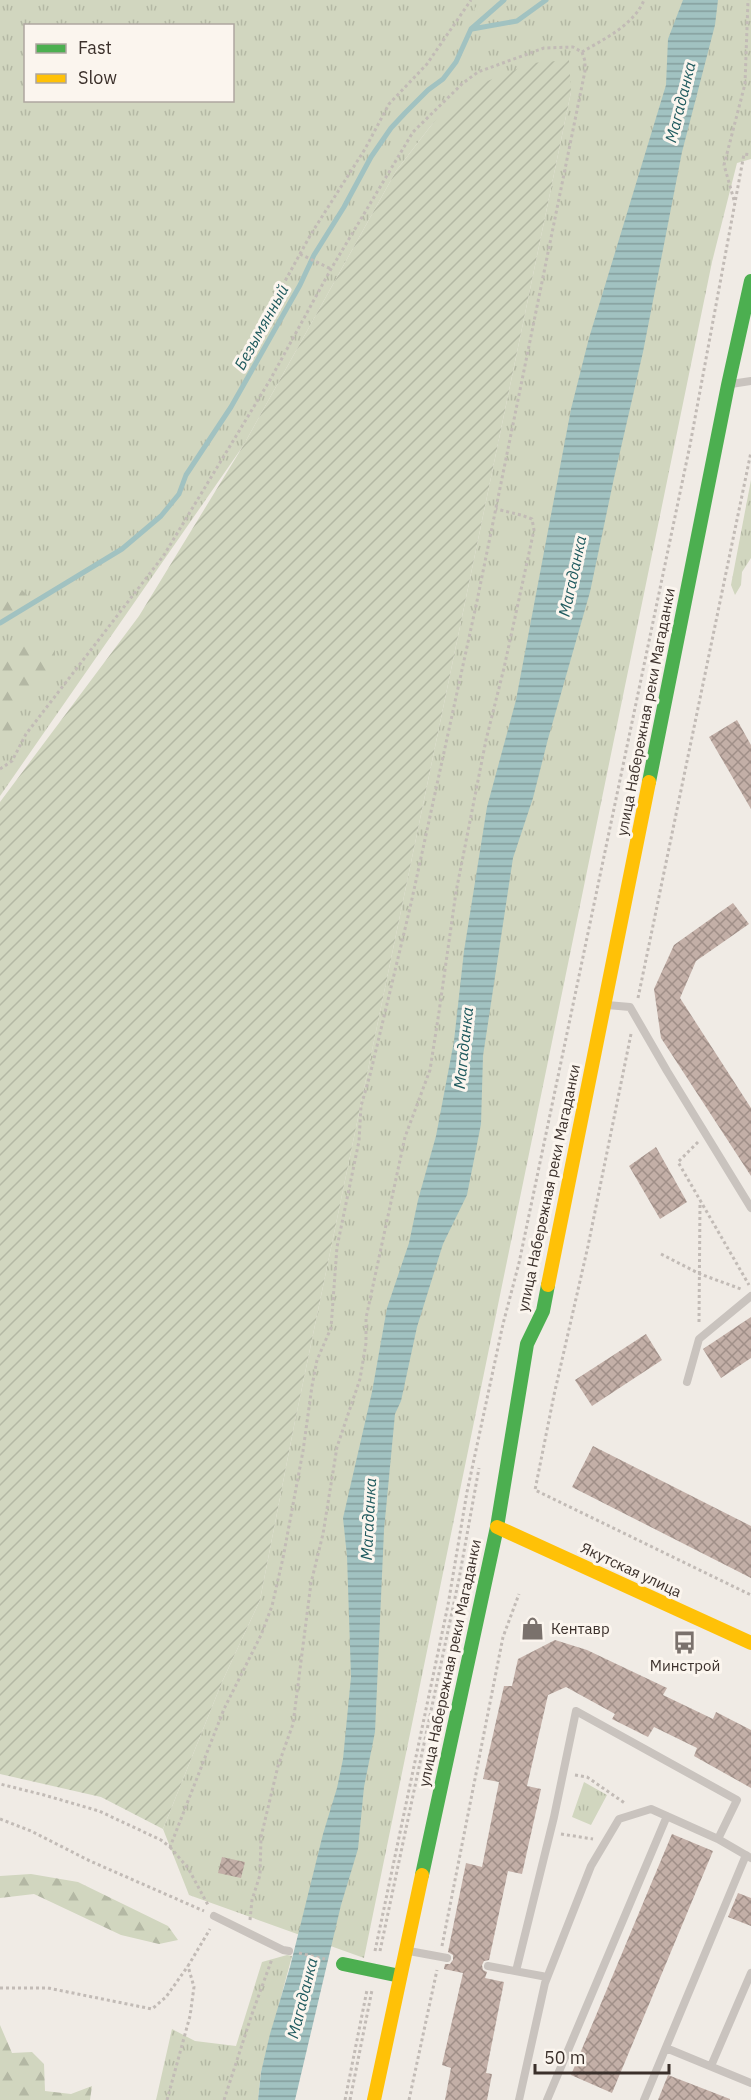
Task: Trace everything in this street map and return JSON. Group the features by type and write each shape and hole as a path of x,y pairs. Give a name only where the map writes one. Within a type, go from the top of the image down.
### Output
{"street":[{"name":"улица Набережная реки Магаданки","path":"374,2100 496,1527 527,1344 543,1311 728,385 751,281"},
{"name":"Якутская улица","path":"496,1527 751,1643"},
{"path":"343,1964 400,1976"}],"lane":[{"path":"728,385 751,381"},
{"path":"604,1005 630,1007 751,1208"},
{"path":"687,1382 699,1339 751,1292"},
{"path":"516,1971 550,1832 576,1711 737,1800 718,1839"},
{"path":"519,2100 547,1977 591,1866 619,1819 651,1809 718,1839 748,1856 644,2100"},
{"path":"548,2100 668,1816"},
{"path":"214,1916 289,1951"},
{"path":"406,1950 443,1957"},
{"path":"488,1966 547,1977"},
{"path":"711,2066 751,1973"},
{"path":"666,2048 751,2083"}],"path":[{"path":"268,312 365,149 389,104 427,64 471,0"},
{"path":"582,52 612,34 631,19 644,0"},
{"path":"734,202 724,165 745,84 748,0"},
{"path":"0,769 12,761 27,734 164,555 270,380 331,269 408,139 431,113 478,72 544,48 573,47 582,52 585,71 496,509 410,908 361,1106 359,1141 337,1247 331,1328 317,1360 313,1377 303,1451 281,1567 272,1606 261,1635 224,1709 170,1847"},
{"path":"350,2100 448,1605 467,1492 503,1324 524,1240 690,445 744,154 751,155"},
{"path":"301,254 331,269"},
{"path":"751,452 675,812 588,1246 535,1490 751,1595"},
{"path":"246,1932 252,1900 260,1875 261,1837 278,1766 293,1724 311,1582 323,1533 337,1447 360,1379 366,1343 366,1318 405,1137 429,1070 440,1012 456,892 486,740 534,530 532,519 496,509"},
{"path":"706,1134 678,1162 751,1292"},
{"path":"699,1339 700,1201"},
{"path":"661,1254 700,1274 751,1292"},
{"path":"345,2100 459,1579 479,1468"},
{"path":"409,2100 443,1957 503,1637 519,1594"},
{"path":"563,1773 586,1777 621,1799 636,1814"},
{"path":"0,1784 99,1811 161,1840 188,1868 214,1916 208,1934 188,1966 166,1997 152,2009 48,1988 0,1988"},
{"path":"0,1819 31,1831 90,1862 175,1897 214,1916"},
{"path":"550,1832 606,1841"},
{"path":"224,2100 276,1946"},
{"path":"289,1951 343,1964"},
{"path":"167,2100 190,2016 194,1987 188,1966"}],"green space":[{"path":"0,0 751,0 751,159 737,163 712,262 364,1958 189,1895 163,1829 222,1682 260,1600 294,1426 571,92 433,123 396,171 243,446 0,796"},
{"path":"480,0 495,0 482,22 469,18"},
{"path":"569,60 571,92 294,1426 260,1600 222,1682 163,1829 101,1797 0,1774 0,802 139,616 243,446 396,171 433,123 480,84 532,63"},
{"path":"751,480 751,558 742,572 741,585 735,595 731,585"},
{"path":"20,588 29,597 12,625 0,636 0,595"},
{"path":"26,640 55,649 55,665 21,708 3,755 0,756 0,646"},
{"path":"584,1782 607,1795 591,1825 572,1817"},
{"path":"31,1874 78,1882 168,1926 178,1940 159,1944 121,1935 34,1894 0,1898 0,1876"},
{"path":"287,1955 292,1956 261,2072 258,2100 156,2100 172,2029 195,2041 236,2046 262,1962"},
{"path":"0,2025 12,2053 32,2052 44,2064 45,2091 71,2094 92,2086 90,2100 0,2100"}],"water":[{"name":"Магаданка","path":"683,0 718,0 715,25 682,152 643,352 590,592 533,798 513,858 483,1056 481,1124 467,1195 443,1244 417,1327 401,1401 395,1414 384,1530 375,1732 364,1787 358,1849 341,1905 295,2100 258,2100 261,2072 270,2034 290,1967 343,1759 351,1677 347,1556 343,1518 372,1392 387,1308 409,1243 436,1136 454,1041 464,951 487,807 516,700 571,409 589,338 666,85 668,39"}],"building":[{"path":"737,720 751,745 751,809 709,737"},
{"path":"733,903 749,924 696,961 680,998 751,1108 751,1176 661,1038 654,989 674,945"},
{"path":"656,1147 687,1202 660,1219 629,1166"},
{"path":"751,1317 751,1358 721,1378 703,1349"},
{"path":"646,1334 662,1360 592,1406 575,1380"},
{"path":"593,1446 751,1526 751,1578 572,1487"},
{"path":"555,1640 587,1650 667,1688 663,1695 713,1719 716,1712 751,1730 751,1788 694,1756 697,1748 654,1727 648,1737 612,1719 615,1714 566,1687 548,1695 527,1786 541,1789 522,1874 508,1871 489,1960 484,1961 482,1965 483,1970 487,1972 485,1978 504,1982 486,2073 492,2074 487,2100 445,2100 451,2068 442,2065 463,1973 444,1969 445,1964 450,1964 453,1960 453,1955 448,1952 466,1863 482,1867 499,1782 483,1779 504,1686 512,1686 518,1659"},
{"path":"672,1834 713,1851 612,2093 571,2075"},
{"path":"222,1857 245,1862 241,1878 218,1873"},
{"path":"738,1893 751,1898 751,1926 728,1917"},
{"path":"668,2075 730,2099 730,2100 658,2100"}],"waterway":[{"name":"Безымянный","path":"0,623 122,549 161,516 179,494 186,475 231,407 300,285 314,255 371,157 391,128 428,90 443,79 456,62 471,29 504,0"},
{"path":"472,29 517,21 546,0"}],"traffic: fast":[{"path":"649,782 751,281"},
{"path":"422,1875 497,1527 527,1344 543,1311 548,1285"},
{"path":"343,1964 400,1976"}],"traffic: slow":[{"path":"548,1285 649,782"},
{"path":"497,1527 751,1643"},
{"path":"374,2100 422,1875"}],"place":[{"name":"Кентавр","path":"533,1629"},
{"name":"Минстрой","path":"685,1642"}]}
